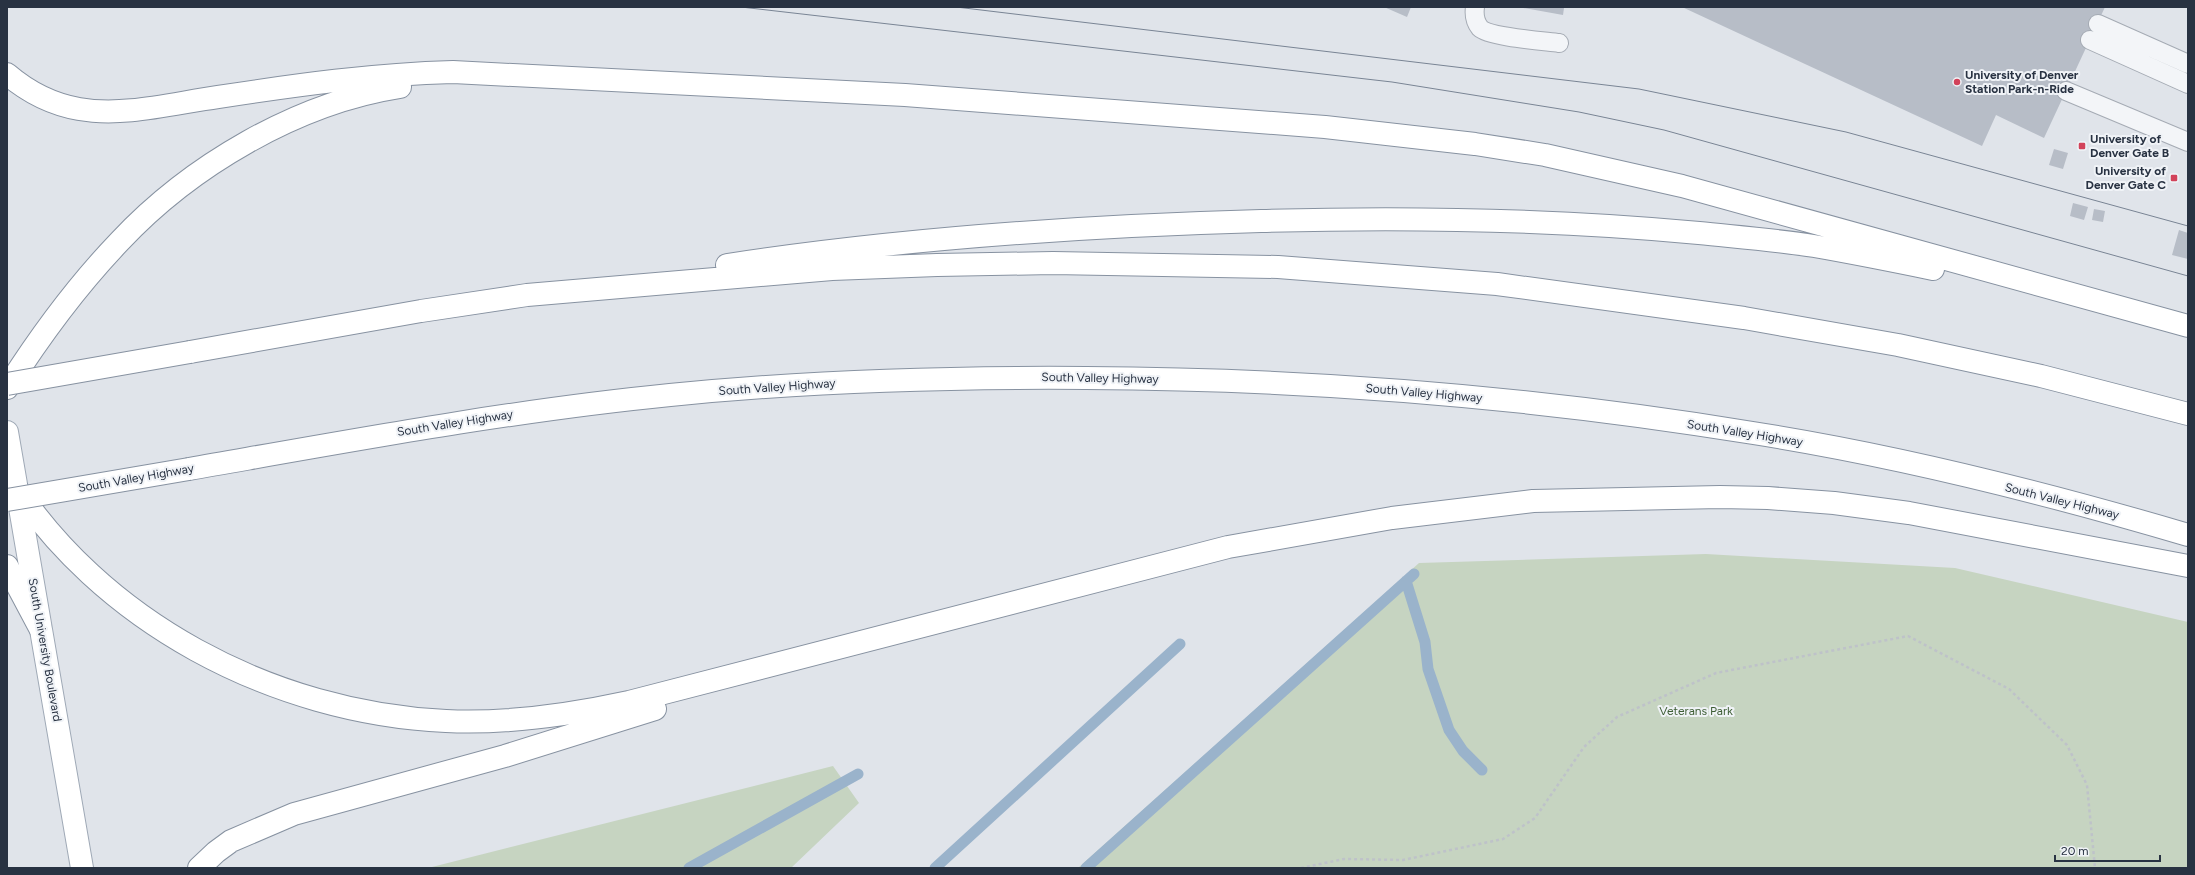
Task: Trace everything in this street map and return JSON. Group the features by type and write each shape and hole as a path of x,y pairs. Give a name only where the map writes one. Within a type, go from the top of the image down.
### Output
{"main road":[{"path":"7,74 34,95 60,105 81,110 102,111 147,108 286,88 409,73 453,72 905,95 1325,127 1476,144 1575,161 1682,186 2188,326"},
{"path":"7,388 53,321 120,241 174,193 245,144 278,126 316,110 384,89 463,79 543,77"},
{"path":"7,384 422,311 797,254 939,238 1150,224 1434,218 1538,221 1635,227 1811,245 2146,315"},
{"path":"527,295 832,269 937,265 1060,263 1278,267 1497,284 1744,318 1898,345 2041,376 2188,414"},
{"name":"South Valley Highway","path":"10,488 189,469 466,421 575,405 676,394 894,380 1010,377 1234,380 1358,387 1470,397 1634,416 1755,433 1873,456 1992,483 2188,534"},
{"name":"South University Boulevard","path":"7,432 10,488 40,628 82,868"},
{"path":"10,488 54,538 96,580 161,629 197,651 268,682 306,696 377,713 445,721 515,720 551,717 629,702 865,642 1017,600 1228,547 1392,518 1534,501 1720,497 1768,498 1834,503 1909,513 2188,566"},
{"path":"7,566 40,628"},
{"path":"199,868 216,852 231,841 294,814 519,752 865,642"}],"lane":[{"path":"1475,7 1474,15 1480,28 1491,34 1559,43"},
{"path":"2098,24 2188,64"},
{"path":"2090,40 2188,84"},
{"path":"2066,91 2188,142"}],"path":[{"path":"1301,868 1344,859 1402,860 1502,839 1535,818 1584,747 1616,717 1716,673 1908,636 2009,689 2067,745 2087,785 2095,868"}],"green space":[{"name":"Veterans Park","path":"1706,554 1955,568 2188,622 2188,868 1078,868 1419,563"},
{"path":"833,766 859,803 791,868 428,868"}],"building":[{"path":"1384,7 1411,7 1407,17"},
{"path":"1518,7 1567,7 1564,8 1563,15"},
{"name":"University of Denver Station Park-n-Ride","path":"1682,7 2105,7 2044,138 1996,115 1982,146"},
{"path":"2054,149 2068,153 2063,169 2049,165"},
{"path":"2073,203 2088,207 2084,220 2070,216"},
{"path":"2094,209 2105,211 2103,222 2092,220"},
{"path":"2179,230 2188,233 2188,259 2172,255"}],"waterway":[{"path":"1086,868 1414,574"},
{"path":"1406,581 1425,642 1428,669 1449,730 1463,751 1482,770"},
{"path":"935,868 1180,644"},
{"path":"689,868 858,774"}],"tram line":[{"path":"741,7 1392,82 1579,112 1664,130 2188,276"},
{"path":"956,7 1639,89 1846,132 2188,226"}],"place":[{"name":"University of Denver Station Park-n-Ride","path":"1957,82"},
{"name":"University of Denver Gate B","path":"2082,146"},
{"name":"University of Denver Gate C","path":"2174,178"}]}
